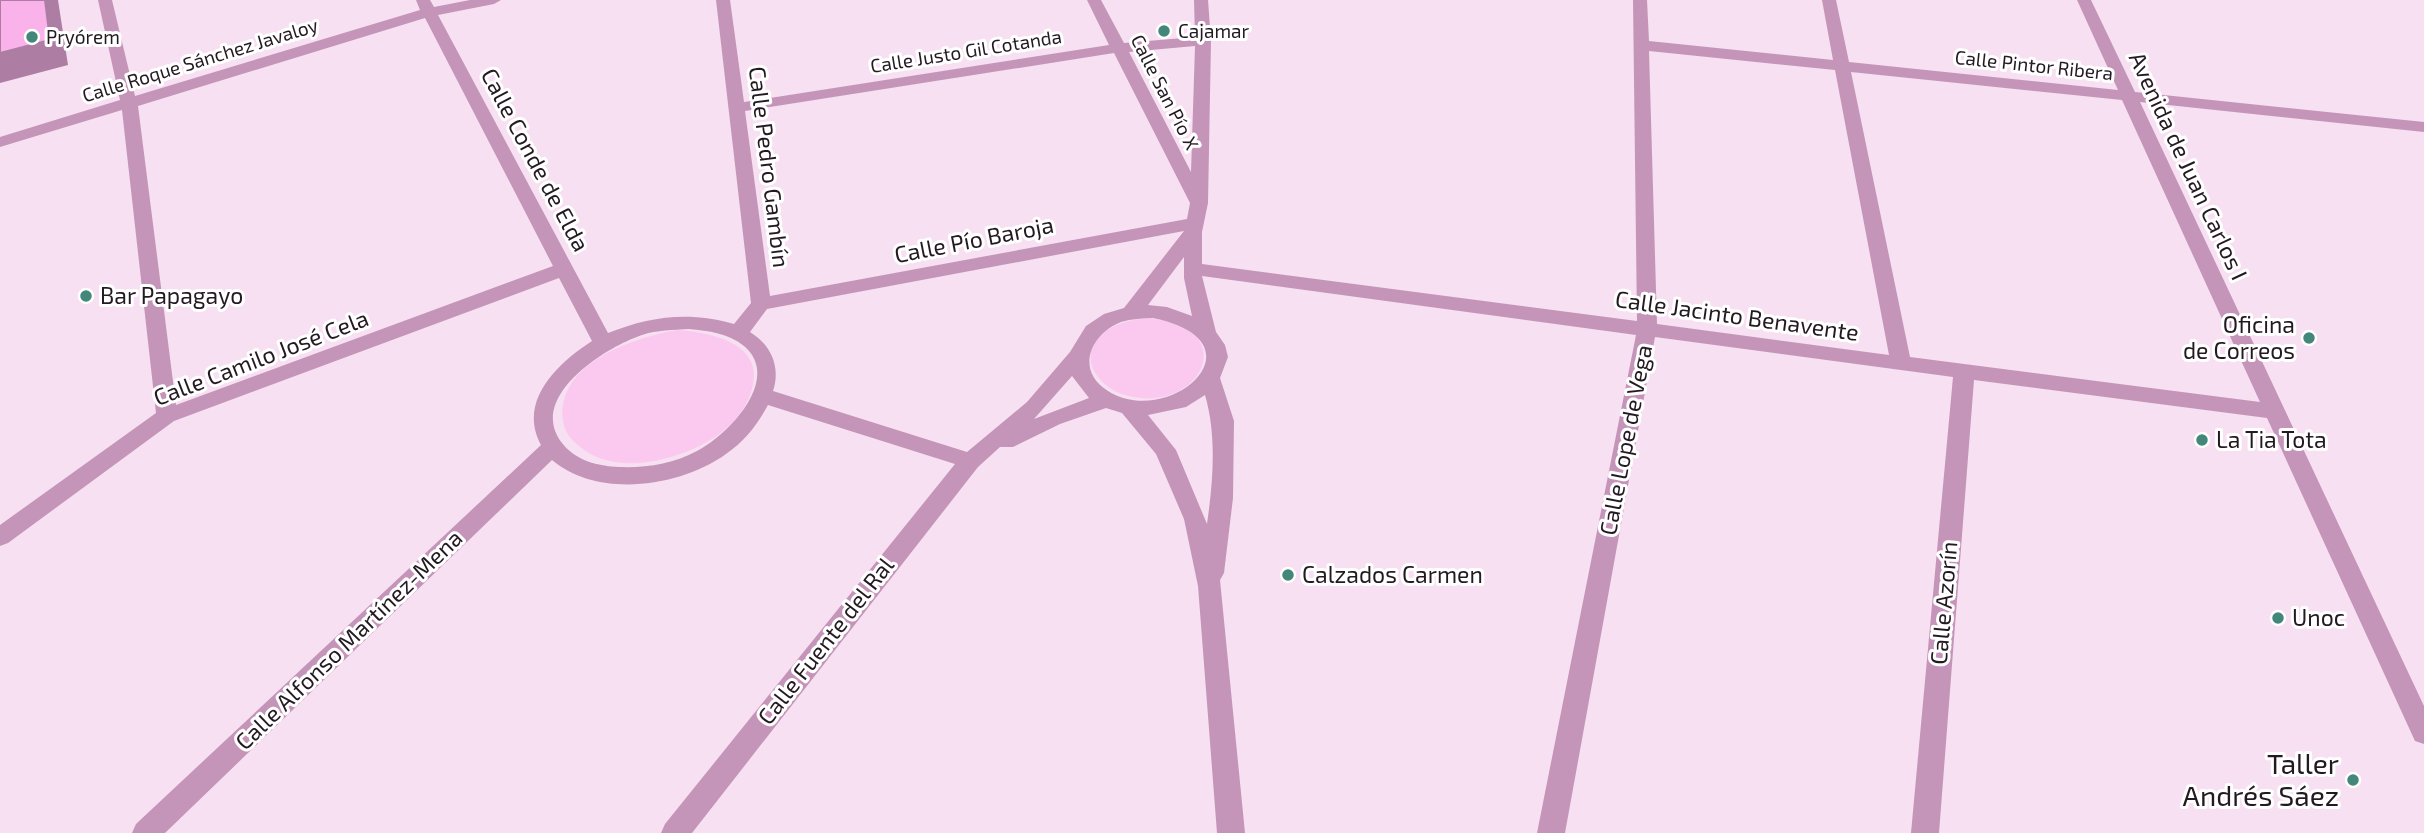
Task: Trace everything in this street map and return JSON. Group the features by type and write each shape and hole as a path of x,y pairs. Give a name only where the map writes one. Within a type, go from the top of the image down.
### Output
{"street":[{"path":"105,0 129,103 167,416"},
{"name":"Calle Roque Sánchez Javaloy","path":"0,142 426,6 494,0"},
{"name":"Calle Pedro Gambín","path":"723,0 761,304"},
{"name":"Calle San Pío X","path":"1094,0 1199,203"},
{"path":"1201,0 1203,41 1199,203 1194,228 1193,269 1206,332 1214,346 1216,362 1210,378 1197,392 1177,402 1153,408 1129,407 1107,400 1090,388 1080,373 1077,357 1083,342 1095,329 1111,319 1153,310 1192,321 1206,332"},
{"name":"Calle Lope de Vega","path":"1551,833 1647,328 1640,0"},
{"path":"1829,0 1901,364"},
{"name":"Avenida de Juan Carlos I","path":"2084,0 2275,411 2413,685 2424,733"},
{"name":"Calle Conde de Elda","path":"426,6 603,343"},
{"name":"Calle Justo Gil Cotanda","path":"736,108 1118,48 1203,41"},
{"name":"Calle Pintor Ribera","path":"1640,45 2424,127"},
{"path":"1131,313 1194,228"},
{"name":"Calle Pío Baroja","path":"761,304 1194,228"},
{"name":"Calle Camilo José Cela","path":"0,537 167,416 564,269"},
{"name":"Calle Jacinto Benavente","path":"1193,269 1647,328 1964,373 2275,411"},
{"path":"738,333 761,304"},
{"path":"660,323 702,323 738,333 753,345 764,360 767,377 764,396 751,419 730,441 700,459 665,471 630,476 597,474 570,464 552,447 544,430 544,412 550,392 563,373 582,356 603,343 660,323"},
{"name":"Calle Fuente del Ral","path":"675,833 975,457 1034,407 1077,357"},
{"name":"Calle Azorín","path":"1925,833 1964,373"},
{"path":"1210,378 1223,421 1222,498 1210,586"},
{"path":"764,396 975,457 1053,419 1107,400"},
{"path":"1129,407 1165,450 1195,519 1210,586 1231,833"},
{"name":"Calle Alfonso Martínez-Mena","path":"146,833 552,447"}],"shaded area":[{"path":"1147,318 1177,324 1196,336 1203,351 1202,367 1192,381 1176,393 1154,398 1119,393 1101,380 1091,363 1094,344 1102,334 1129,321"},
{"path":"678,330 703,333 730,342 749,358 754,370 753,384 745,405 732,423 695,448 651,462 621,463 606,460 576,444 568,435 564,424 564,400 572,383 585,368 621,347"}],"building":[{"path":"0,0 45,0 50,40 0,53"}],"place":[{"name":"Cajamar","path":"1164,31"},
{"name":"Pryórem","path":"32,37"},
{"name":"Bar Papagayo","path":"86,296"},
{"name":"Oficina de Correos","path":"2309,338"},
{"name":"La Tia Tota","path":"2202,440"},
{"name":"Calzados Carmen","path":"1288,575"},
{"name":"Unoc","path":"2278,618"},
{"name":"Taller Andrés Sáez","path":"2353,780"}]}
